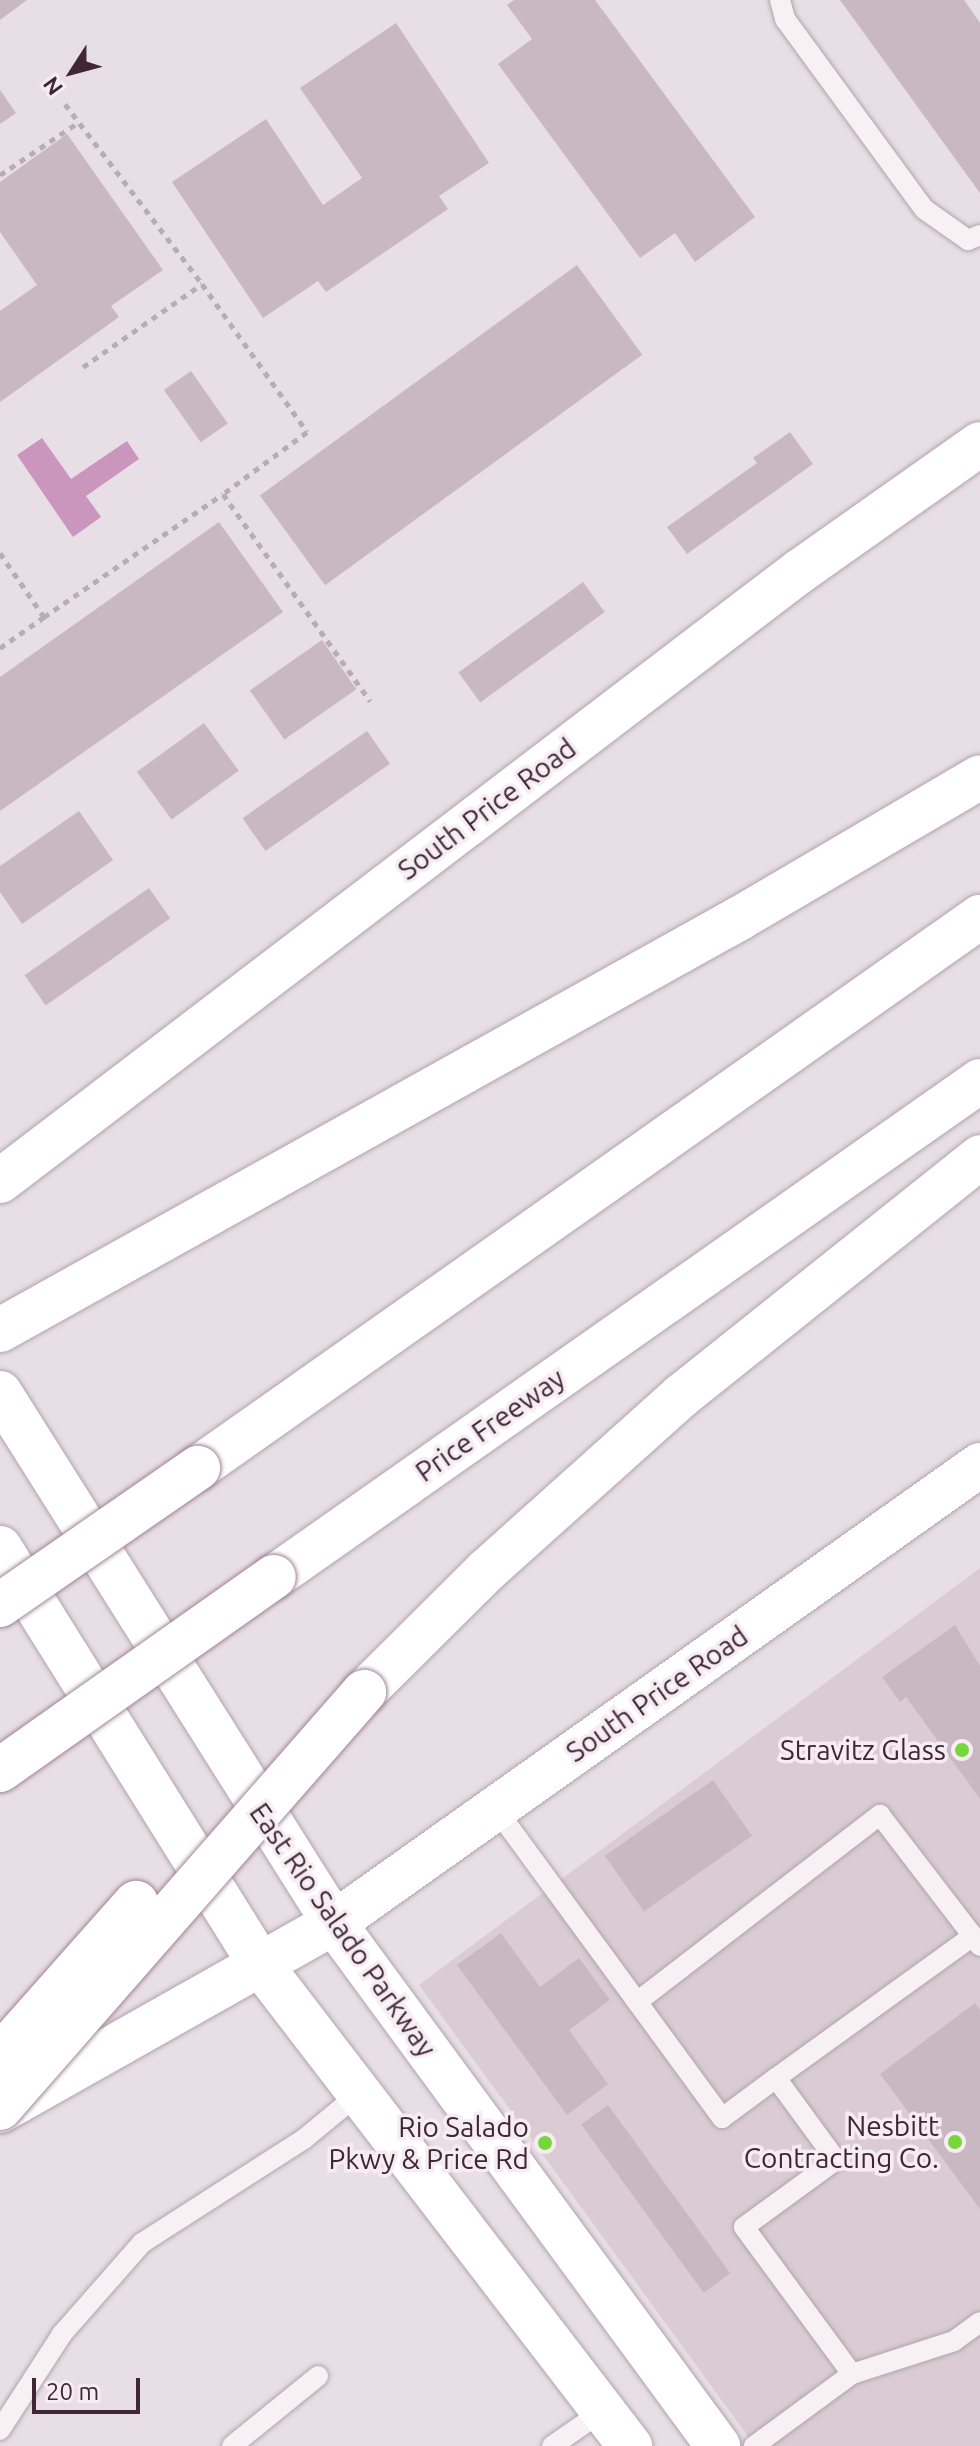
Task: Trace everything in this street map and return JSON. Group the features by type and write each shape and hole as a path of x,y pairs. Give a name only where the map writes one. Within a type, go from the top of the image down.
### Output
{"main road":[{"name":"South Price Road","path":"0,1181 800,571 980,444"},
{"path":"0,1330 740,918 980,777"},
{"path":"0,1605 980,917"},
{"name":"Price Freeway","path":"0,1770 980,1081"},
{"path":"0,2109 364,1692 406,1648 681,1396 980,1157"},
{"name":"East Rio Salado Parkway","path":"0,1393 334,1923 718,2446"},
{"name":"South Price Road","path":"0,2109 334,1923 980,1465"},
{"path":"0,1548 260,1964 630,2446"},
{"path":"0,2056 129,1910 364,1692"}],"lane":[{"path":"780,0 785,19 924,209 968,240 980,235"},
{"path":"496,1809 637,2002 722,2118 976,1941 880,1815 637,2002"},
{"path":"776,2078 836,2160 744,2227 852,2374"},
{"path":"0,2430 62,2334 142,2243 304,2139 361,2092"},
{"path":"754,2446 852,2374 954,2341 980,2322"},
{"path":"232,2446 318,2376"},
{"path":"552,2446 604,2410"}],"path":[{"path":"0,648 307,432 202,284 65,104"},
{"path":"0,175 79,122"},
{"path":"83,367 202,284"},
{"path":"223,494 370,701"},
{"path":"0,553 44,617"}],"shaded area":[{"path":"42,438 71,479 127,441 139,459 86,496 101,517 73,537 17,455"},
{"path":"980,1568 980,2446 755,2446 419,1985"}],"building":[{"path":"0,0 27,0 0,20"},
{"path":"514,0 595,0 755,217 695,262 675,233 640,258 498,64 532,39 507,5"},
{"path":"840,0 964,0 980,23 980,193"},
{"path":"396,23 489,163 439,196 448,209 326,292 318,281 263,318 172,182 266,119 323,205 362,178 300,88"},
{"path":"0,90 16,113 0,124"},
{"path":"67,134 163,270 111,306 119,317 0,402 0,311 37,285 0,232 0,182"},
{"path":"577,265 642,355 325,585 260,495"},
{"path":"191,371 228,423 201,442 164,390"},
{"path":"790,432 813,464 687,554 667,527 757,463 753,458"},
{"path":"219,522 283,612 0,811 0,677"},
{"path":"583,582 605,612 480,702 458,673"},
{"path":"322,640 356,689 284,740 250,690"},
{"path":"204,723 239,771 172,820 137,772"},
{"path":"367,731 390,764 265,851 242,818"},
{"path":"79,811 113,860 22,924 0,892 0,866"},
{"path":"149,888 170,918 46,1005 24,975"},
{"name":"Stravitz Glass","path":"955,1625 980,1666 980,1799 906,1697 900,1702 882,1677"},
{"path":"713,1780 752,1836 644,1911 605,1856"},
{"path":"501,1933 540,1987 579,1958 610,2000 569,2030 608,2084 567,2115 457,1965"},
{"name":"Nesbitt Contracting Co.","path":"975,2003 980,2010 980,2209 880,2074"},
{"path":"608,2105 730,2273 704,2293 581,2124"}],"place":[{"name":"Stravitz Glass","path":"962,1750"},
{"name":"Nesbitt Contracting Co.","path":"955,2142"},
{"name":"Rio Salado Pkwy & Price Rd","path":"545,2143"}]}
